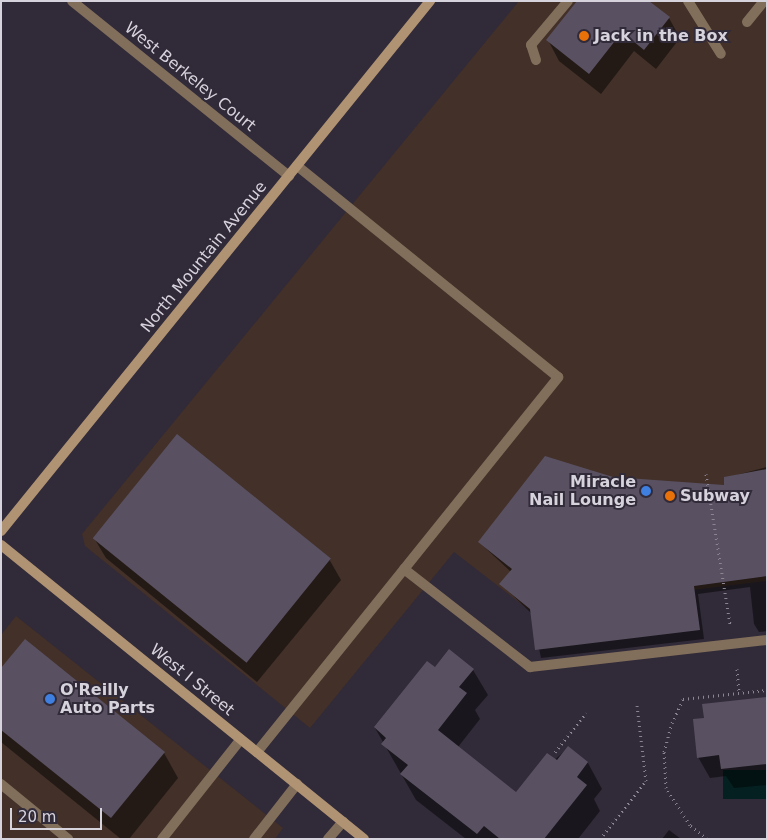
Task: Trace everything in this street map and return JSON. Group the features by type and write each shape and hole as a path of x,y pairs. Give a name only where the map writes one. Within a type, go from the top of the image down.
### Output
{"main road":[{"name":"North Mountain Avenue","path":"1,531 430,1"},
{"name":"West I Street","path":"1,545 364,839"}],"street":[{"name":"West Berkeley Court","path":"72,1 289,176"},
{"path":"536,60 531,45 568,1"},
{"path":"688,1 721,54"},
{"path":"747,22 764,1"},
{"path":"257,752 558,377 297,166"},
{"path":"404,569 530,667 767,640"},
{"path":"162,839 241,739"},
{"path":"1,784 68,839"},
{"path":"254,839 297,784"},
{"path":"328,839 343,822"}],"path":[{"path":"706,474 730,628"},
{"path":"737,669 739,693"},
{"path":"707,839 676,807 666,788 664,752 683,699 767,690"},
{"path":"600,839 646,782 637,706"},
{"path":"555,752 586,713"}],"shaded area":[{"path":"519,1 767,1 767,581 529,610 454,552 310,728 85,546 82,534"},
{"path":"16,616 283,828 275,839 1,839 1,635"},
{"path":"723,770 767,770 767,799 723,799"}],"building":[{"name":"Jack in the Box","path":"577,1 649,1 670,17 644,50 622,32 589,74 546,40"},
{"path":"177,434 331,559 247,663 93,538"},
{"path":"545,456 613,477 724,485 724,477 767,469 767,576 694,586 700,630 535,650 530,609 499,584 512,569 478,542"},
{"name":"O'Reilly Auto Parts","path":"25,639 165,752 111,818 1,730 1,668"},
{"path":"449,649 474,669 459,687 467,693 438,730 516,792 547,753 557,760 568,746 588,762 577,777 587,785 544,839 500,839 484,826 477,834 400,774 408,765 381,744 386,738 374,727 427,661 435,667"},
{"path":"767,697 767,764 721,769 719,755 697,758 693,719 704,718 702,704"}],"place":[{"name":"Jack in the Box","path":"584,36"},
{"name":"Miracle Nail Lounge","path":"646,491"},
{"name":"Subway","path":"670,496"},
{"name":"O'Reilly Auto Parts","path":"50,699"}]}
